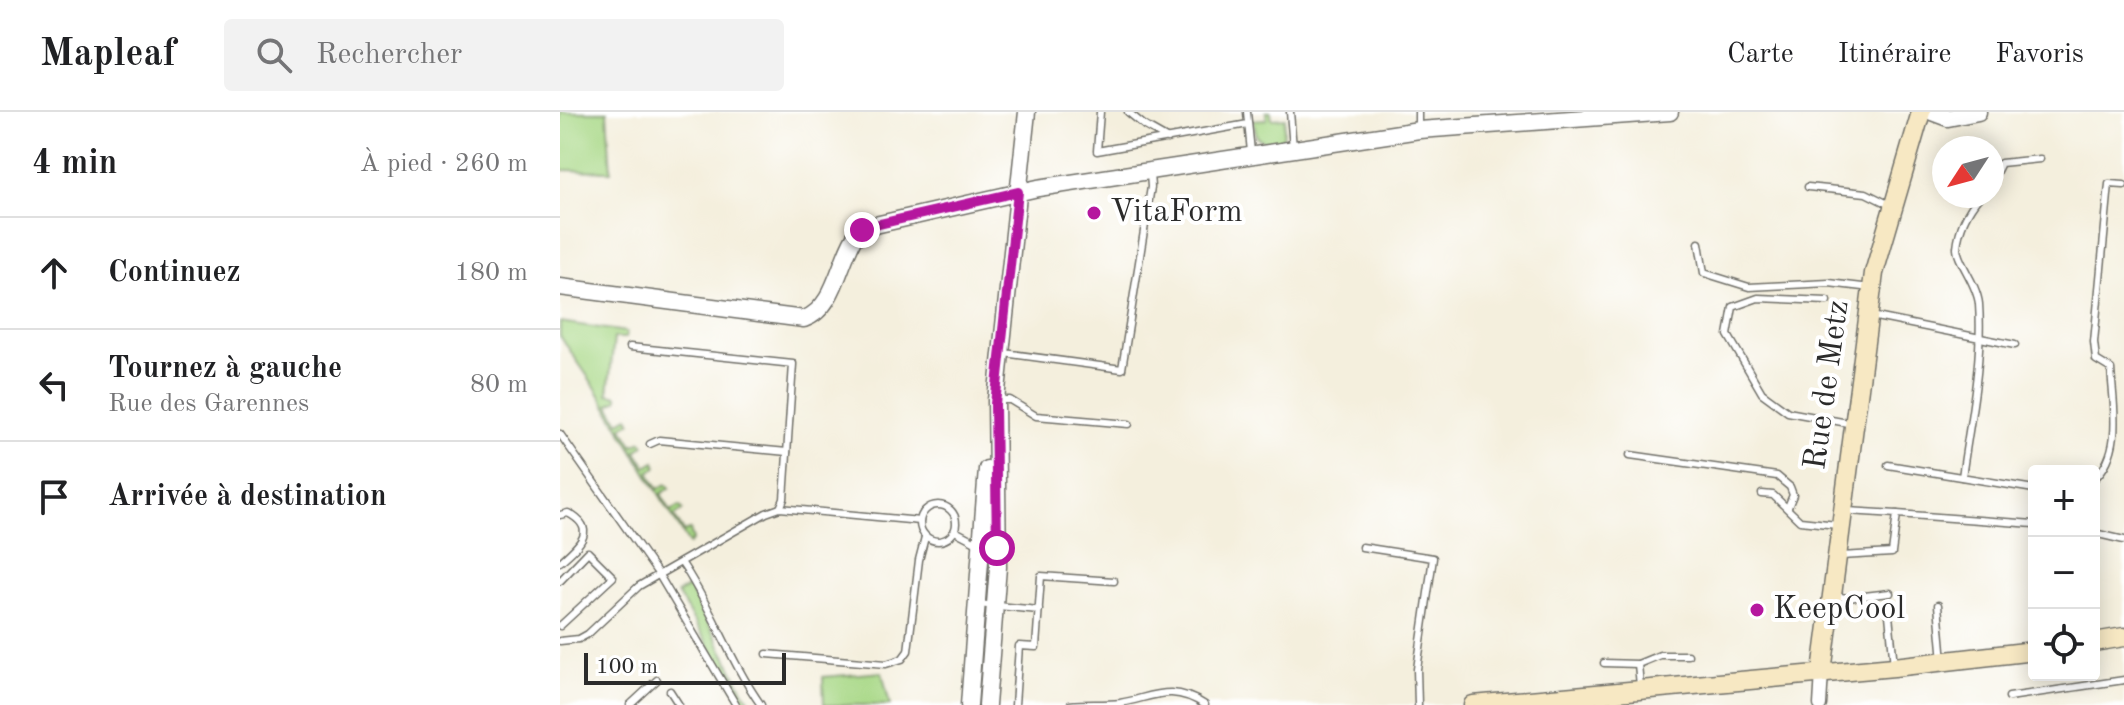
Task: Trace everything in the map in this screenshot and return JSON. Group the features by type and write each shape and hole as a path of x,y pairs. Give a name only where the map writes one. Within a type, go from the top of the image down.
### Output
{"main road":[{"name":"Rue de Metz","path":"1822,672 1872,288 1921,112"},
{"path":"2100,641 2124,637"},
{"path":"1473,705 2028,652"}],"street":[{"path":"987,705 995,605 989,548 987,470 1027,112"},
{"path":"560,287 804,319 815,315 824,305 850,245 862,230 875,225 1018,192 1419,130 1533,116 1670,112"},
{"path":"1932,112 1948,118 1978,112"},
{"path":"969,705 977,604 989,548"},
{"path":"1820,705 1822,672"}],"lane":[{"path":"1100,112 1097,151 1248,124"},
{"path":"1128,112 1168,139"},
{"path":"1247,112 1251,154"},
{"path":"1290,112 1293,148"},
{"path":"1418,112 1419,130"},
{"path":"2004,163 2040,159"},
{"path":"1000,352 1122,369 1151,187 1150,170"},
{"path":"2100,471 2107,462 2115,434 2111,369 2096,360 2094,342 2109,184 2124,185"},
{"path":"1808,187 1866,193 1893,206"},
{"path":"1962,477 1982,338 1978,290 1957,251 1970,208"},
{"path":"1699,243 1704,273 1749,287 1829,283 1872,288"},
{"path":"1827,301 1758,298 1733,307 1728,335 1762,393 1788,412 1853,424"},
{"path":"1868,316 1884,316 2015,345"},
{"path":"630,347 793,364 784,499 780,508"},
{"path":"996,402 1010,400 1036,416 1129,424"},
{"path":"560,434 659,575 736,705"},
{"path":"650,444 659,440 787,452"},
{"path":"1630,455 1777,476 1790,487 1793,495 1788,507"},
{"path":"1888,465 2028,488"},
{"path":"1762,494 1773,495 1800,521 1897,514 2028,524"},
{"path":"767,654 886,664 902,659 908,651 921,544 925,537 920,521 930,506 943,506 953,513 956,518 955,531 942,541 925,537"},
{"path":"560,641 579,639 588,634 639,586 766,513 780,508 920,521"},
{"path":"560,515 568,513 574,516 584,529 584,536 560,562"},
{"path":"1837,556 1892,553 1897,514"},
{"path":"955,531 989,548"},
{"path":"2100,534 2124,540"},
{"path":"1362,547 1433,558 1417,669 1418,705"},
{"path":"560,581 588,552 613,577 560,626"},
{"path":"681,562 694,580 749,688 761,705"},
{"path":"1015,705 1019,646 1036,647 1041,576 1114,581"},
{"path":"1832,595 1847,598 1890,593"},
{"path":"977,604 1039,610"},
{"path":"1888,605 1894,667"},
{"path":"1938,605 1944,662"},
{"path":"1604,663 1638,664 1660,655 1688,655"},
{"path":"1638,664 1641,689"},
{"path":"630,705 657,680"},
{"path":"2009,697 2124,680"},
{"path":"670,691 679,705"},
{"path":"1070,705 1118,703 1148,694 1179,694 1205,705"}],"green space":[{"path":"560,112 607,112 611,171 560,170"},
{"path":"1266,112 1271,112 1272,119 1285,118 1283,138 1270,145 1257,137 1253,120 1267,119"},
{"path":"560,322 626,332 626,338 614,338 608,394 618,396 618,400 609,405 619,422 628,417 631,422 622,427 633,445 642,441 644,445 636,451 646,467 655,462 657,467 649,472 658,489 667,484 670,488 661,494 671,511 680,506 683,510 674,516 684,532 690,530 693,540 689,544 595,387 560,336"},
{"path":"689,587 752,705 744,705 677,593"},
{"path":"882,672 890,705 824,705 823,677"}],"place":[{"name":"VitaForm","path":"1094,213"},
{"name":"KeepCool","path":"1757,610"}],"route":[{"path":"862,230 1018,192 995,404 997,548"}]}
